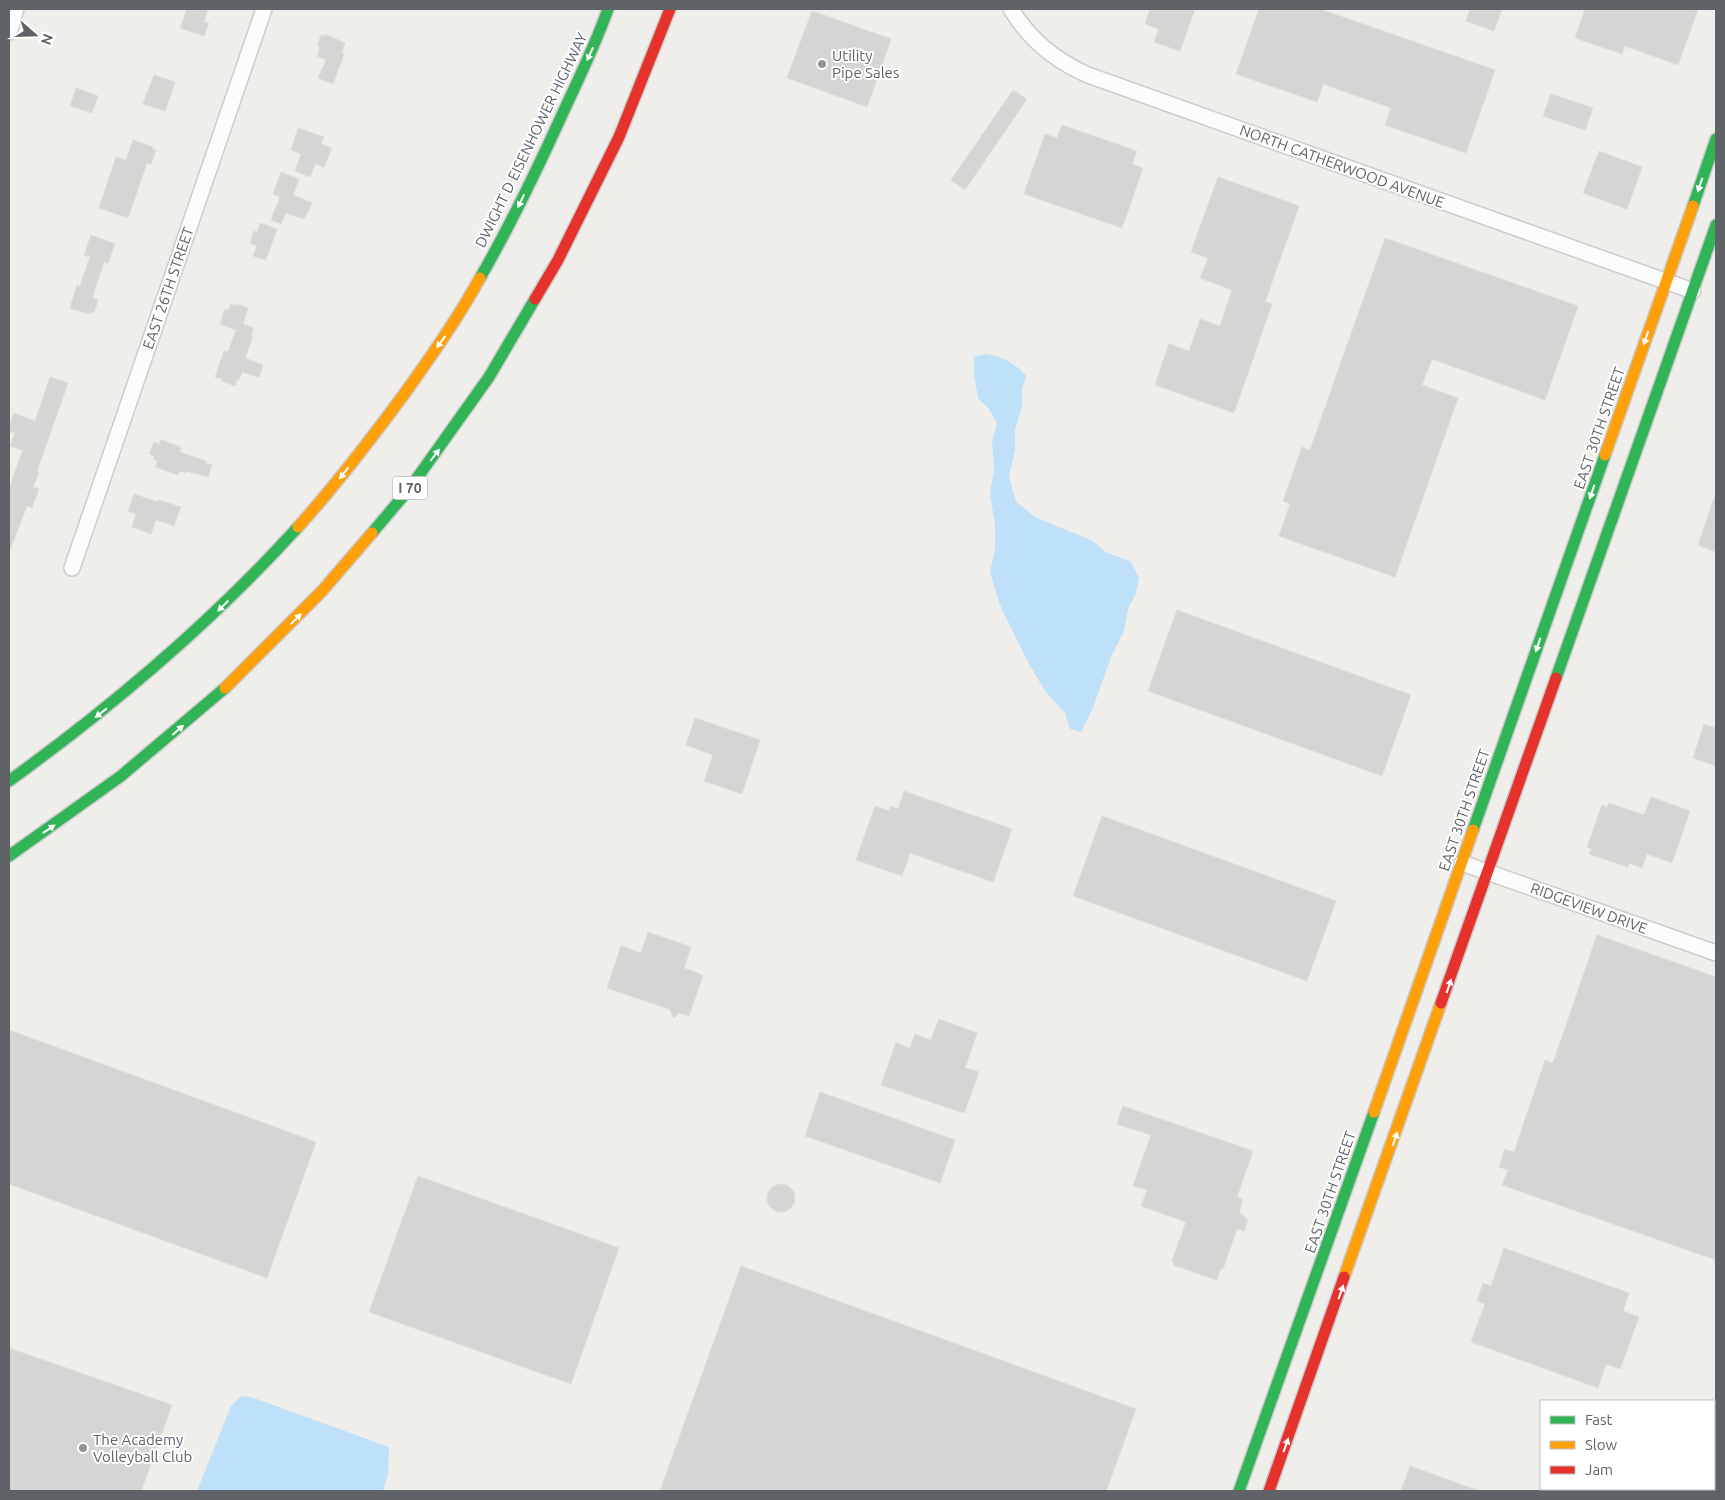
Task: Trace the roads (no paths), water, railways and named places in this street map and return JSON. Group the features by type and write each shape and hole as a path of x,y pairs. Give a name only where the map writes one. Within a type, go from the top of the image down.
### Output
{"main road":[{"name":"DWIGHT D EISENHOWER HIGHWAY","path":"9,782 154,670 257,571 318,506 450,329 510,224 599,34 608,9"},
{"name":"I 70","path":"9,856 106,788 171,736 220,692 319,594 404,495 476,398 550,278 619,140 670,9"},
{"name":"EAST 30TH STREET","path":"1270,1491 1296,1375 1462,863 1716,139"},
{"name":"EAST 30TH STREET","path":"1239,1491 1296,1375 1488,872 1716,225"}],"street":[{"path":"9,32 16,9"},
{"name":"EAST 26TH STREET","path":"72,568 264,9"},
{"name":"NORTH CATHERWOOD AVENUE","path":"1010,9 1025,29 1045,49 1063,62 1088,75 1693,291"},
{"name":"RIDGEVIEW DRIVE","path":"1462,863 1716,954"}],"water":[{"path":"986,354 1008,361 1026,376 1022,389 1022,407 1015,429 1015,451 1009,476 1016,502 1037,518 1093,541 1105,552 1130,561 1139,577 1136,593 1128,609 1124,631 1112,655 1092,710 1081,732 1070,729 1065,713 1045,691 1028,662 999,603 990,572 995,549 995,525 990,494 994,469 992,441 997,423 989,409 978,398 974,374 974,357"},
{"path":"241,1396 251,1397 389,1447 388,1474 383,1491 197,1491 231,1406"}],"place":[{"name":"Utility Pipe Sales","path":"822,64"},
{"name":"The Academy Volleyball Club","path":"83,1448"}]}
